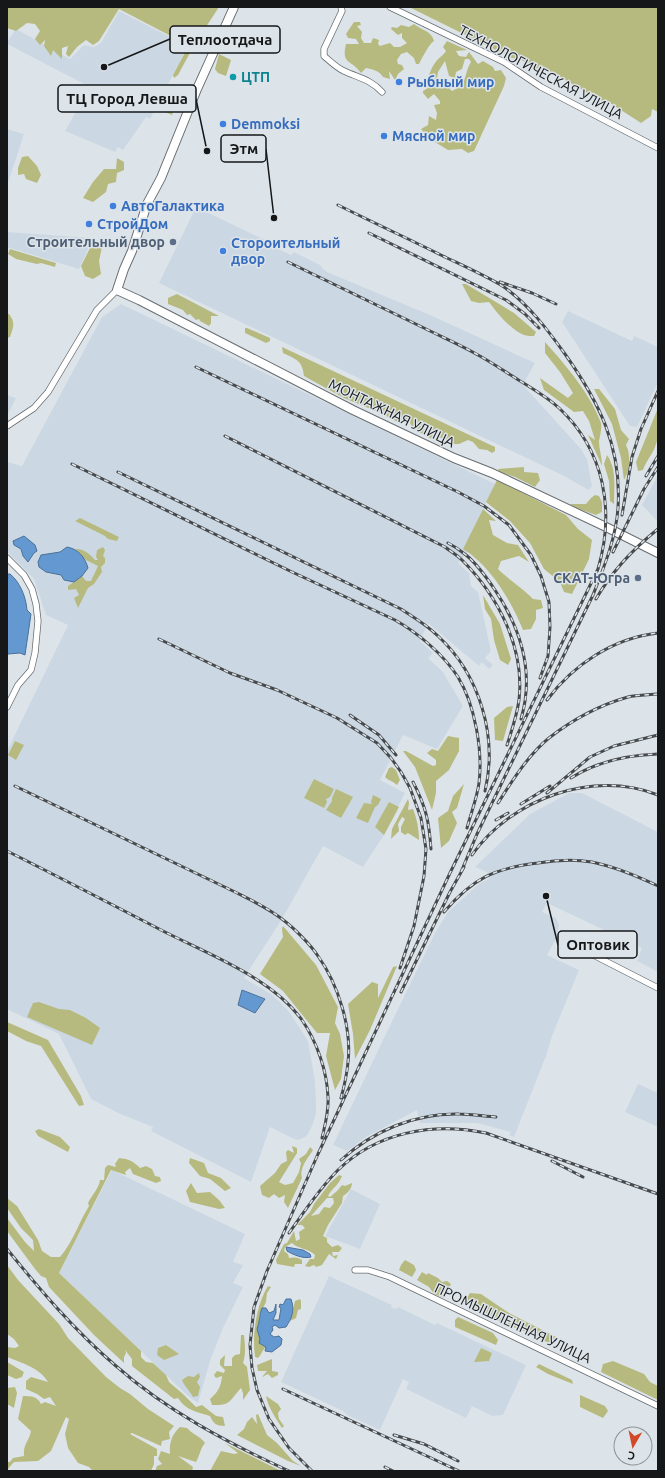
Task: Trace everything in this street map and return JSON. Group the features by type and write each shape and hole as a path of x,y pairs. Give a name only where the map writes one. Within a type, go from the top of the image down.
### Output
{"street":[{"path":"7,426 34,408 48,392 97,310 117,290 132,251 147,204 161,178 197,89 234,7"},
{"path":"341,7 342,11 324,49 324,56 342,70 375,84 382,92"},
{"name":"ТЕХНОЛОГИЧЕСКАЯ УЛИЦА","path":"390,7 504,62 541,87 658,148"},
{"name":"МОНТАЖНАЯ УЛИЦА","path":"117,290 353,410 454,458 499,476 658,553"},
{"path":"7,558 24,575 32,589 38,621 35,653 31,670 18,685 7,707"},
{"path":"566,941 658,988"},
{"name":"ПРОМЫШЛЕННАЯ УЛИЦА","path":"355,1270 368,1270 390,1277 658,1406"}],"shaded area":[{"path":"119,11 188,46 150,119 146,117 123,150 118,147 115,152 65,131 90,87 7,44 7,42 16,29 70,59 84,45 94,47 101,43"},
{"path":"7,129 24,134 7,186"},
{"name":"Строительный двор","path":"196,207 269,242 268,244 291,255 294,252 320,265 327,272 430,315 535,363 523,385 581,449 587,459 592,486 589,490 560,474 159,283"},
{"path":"7,232 93,238 79,269 7,247"},
{"path":"121,304 495,484 465,546 464,549 468,552 458,563 469,573 471,586 478,592 491,651 485,658 493,665 489,669 482,662 479,666 428,623 420,641 433,653 428,658 443,672 463,706 437,749 403,735 380,780 405,793 384,835 363,867 323,846 282,919 244,978 271,994 281,1003 290,1013 308,1041 315,1081 316,1103 316,1114 312,1126 305,1137 298,1140 294,1139 270,1127 251,1182 151,1131 153,1127 118,1113 91,1099 59,1034 7,1009 7,751 68,625 46,615 34,579 7,551 7,462 22,466 102,317"},
{"path":"568,311 632,341 634,336 658,347 658,382 637,427 630,426 562,322"},
{"path":"7,395 16,398 7,416"},
{"path":"658,475 658,522 642,505"},
{"path":"569,793 582,793 658,832 658,972 637,961 642,948 547,903 542,912 556,918 559,925 556,939 547,955 579,970 552,1036 546,1056 514,1137 509,1135 511,1132 477,1123 420,1123 417,1110 366,1137 347,1151 333,1145 435,933 448,912 480,883 489,879 487,872 475,867 530,814"},
{"path":"638,1084 658,1093 658,1127 625,1112"},
{"path":"112,1170 245,1234 233,1262 243,1265 233,1283 243,1287 223,1328 211,1358 198,1403 188,1396 59,1273"},
{"path":"351,1189 380,1204 360,1249 325,1236"},
{"path":"329,1276 392,1305 391,1307 396,1309 398,1307 435,1325 437,1323 526,1365 503,1415 492,1416 472,1406 466,1418 406,1389 409,1382 403,1379 380,1430 281,1382"}],"green space":[{"path":"7,7 219,7 202,33 193,33 188,45 119,9 99,41 93,45 86,40 77,47 69,57 66,54 68,46 62,48 62,59 53,50 51,56 44,46 45,40 40,45 35,39 40,31 35,24 27,23 16,31 7,28"},
{"path":"409,7 658,7 658,112 652,109 651,116 641,123 610,103 594,98 583,90 549,71 534,68 520,59 512,58"},
{"path":"354,22 360,22 361,25 357,26 362,32 361,38 364,43 371,43 373,38 379,40 378,44 380,46 390,43 394,47 400,47 407,43 402,38 402,33 398,35 391,29 392,27 397,28 401,25 409,27 414,24 429,33 434,41 428,48 419,64 416,64 414,58 407,52 401,54 397,60 398,64 402,65 404,69 398,74 395,80 389,71 390,79 383,77 378,72 368,68 361,73 346,59 345,55 346,44 359,44 356,39 348,38 346,34"},
{"path":"447,41 467,50 456,51 459,56 466,57 469,52 478,64 483,61 493,67 495,71 501,70 506,78 504,86 474,151 468,153 462,149 448,150 430,139 421,129 428,125 429,116 436,120 437,113 434,105 440,104 440,101 434,94 428,99 423,91 428,88 428,78 433,66 446,51 443,47","holes":["465,59 469,59 471,62 465,78 461,85 457,88 452,91 439,78 437,79 438,72 445,61 449,76 455,78 456,72 462,69"]},
{"path":"188,47 192,49 178,75 174,78 173,75"},
{"path":"219,54 231,60 226,76 218,73 215,69"},
{"path":"173,84 179,92 172,115 159,109 158,105 166,90 170,90 169,86"},
{"path":"28,156 37,166 41,175 37,183 26,179 24,174 18,175 18,168 22,157"},
{"path":"117,158 124,162 124,170 117,173 116,182 108,184 106,192 93,202 83,198 93,182 104,169 116,169"},
{"path":"97,243 102,247 99,261 101,274 93,279 85,276 81,266 91,246"},
{"path":"10,249 56,263 55,267 16,259 8,254"},
{"path":"462,284 466,284 514,313 536,332 534,336 524,335 514,330 489,302 479,303 471,301"},
{"path":"177,294 219,316 211,316 211,323 209,326 199,319 196,320 190,314 187,315 183,310 168,304 168,298"},
{"path":"7,314 9,314 13,320 13,326 10,337 7,338"},
{"path":"245,328 270,338 270,341 266,343 245,333"},
{"path":"545,342 577,380 597,412 601,423 599,447 602,466 588,435 595,440 589,421 583,411 574,412 544,390 540,378 568,398 573,393 560,372 545,353"},
{"path":"282,347 495,447 495,451 492,453 487,450 479,449 473,442 468,440 459,444 445,444 444,439 439,437 439,443 412,428 410,422 398,422 344,398 304,376 302,367 298,361 283,353"},
{"path":"594,389 599,389 615,409 621,430 629,439 626,445 629,453 629,467 624,480 621,458 612,424"},
{"path":"658,408 657,442 643,470 638,471 636,462"},
{"path":"607,455 614,472 614,504 610,501 609,481 604,464"},
{"path":"524,467 524,472 538,473 540,480 535,487 515,477 499,472 498,469"},
{"path":"497,480 566,515 578,529 592,540 589,559 572,594 564,592 560,582 544,569 530,543 510,521 486,502"},
{"path":"595,495 599,496 602,502 602,512 596,515 576,508 570,504 586,504"},
{"path":"483,509 496,521 489,520 493,535 507,543 518,545 529,562 519,556 501,561 498,569 533,599 541,600 543,608 536,610 536,619 531,629 523,630 506,596 491,574 473,556 463,549"},
{"path":"80,518 119,537 117,541 108,539 75,521"},
{"path":"103,547 105,550 103,556 105,558 105,563 101,567 102,572 94,584 88,588 78,608 74,598 79,595 76,589 68,590 68,586 82,576 86,581 91,581 98,566 86,560 75,549 84,550 95,560 98,560 96,557 97,550"},
{"path":"483,595 500,624 511,659 508,665 500,660 494,640 491,619 485,609"},
{"path":"513,706 503,741 495,740 494,718 507,707"},
{"path":"448,736 459,738 459,751 449,770 436,781 436,793 432,810 415,767 403,751 406,751 433,766 436,765 436,760 427,753 432,749 438,751"},
{"path":"15,741 24,745 16,760 8,755"},
{"path":"392,767 396,770 400,780 397,785 385,777 389,768"},
{"path":"314,779 334,789 330,797 326,799 327,802 324,808 304,798"},
{"path":"464,784 457,808 452,812 457,823 449,841 441,848 438,818 448,811 453,796"},
{"path":"336,789 353,797 341,818 326,810 332,801"},
{"path":"373,795 381,799 375,807 368,823 356,818 364,803 372,804 371,802"},
{"path":"408,799 408,810 413,809 417,820 419,840 408,833 405,835 401,832 401,827 405,819 402,817 398,824 399,831 391,839 392,829"},
{"path":"389,802 399,807 384,835 375,827"},
{"path":"283,926 316,965 338,1007 335,1023 340,1034 344,1056 341,1079 335,1090 326,1056 330,1033 317,1033 283,991 260,974 283,937"},
{"path":"397,966 370,1030 355,1059 348,1004 372,982 378,984 378,998 393,967"},
{"path":"39,1002 59,1009 70,1010 86,1018 100,1028 92,1045 27,1017 33,1003"},
{"path":"7,1022 48,1040 81,1096 84,1105 79,1106 41,1046 26,1041 7,1031"},
{"path":"39,1129 60,1137 70,1147 68,1152 38,1136 35,1131"},
{"path":"292,1146 297,1148 297,1153 279,1182 285,1185 293,1183 299,1172 301,1163 299,1159 306,1154 310,1147 313,1150 303,1167 301,1174 302,1178 288,1208 284,1202 285,1195 279,1198 274,1194 269,1198 262,1195 260,1186 275,1173 281,1164 287,1161 286,1152 288,1150 294,1153"},
{"path":"119,1158 131,1161 140,1168 146,1166 152,1169 155,1176 160,1177 161,1181 156,1183 133,1174 130,1168 125,1172 126,1175 111,1170 59,1273 141,1351 141,1357 146,1362 153,1363 166,1375 169,1382 196,1407 202,1405 216,1416 223,1417 225,1426 215,1424 210,1416 188,1408 178,1398 174,1399 132,1366 132,1359 125,1350 126,1353 124,1363 94,1335 49,1287 46,1278 41,1276 35,1269 7,1231 7,1218 25,1242 34,1251 33,1240 21,1228 7,1208 7,1198 17,1206 38,1240 42,1251 51,1257 60,1257 65,1251 89,1206 88,1203 97,1189 100,1180 104,1180 105,1168 108,1165 116,1167 115,1164"},
{"path":"190,1158 204,1163 208,1173 221,1178 231,1188 225,1191 210,1179 200,1176 189,1163"},
{"path":"339,1175 342,1176 328,1196 330,1197 342,1185 345,1186 352,1183 347,1193 343,1196 342,1203 323,1236 327,1238 327,1242 332,1247 338,1245 342,1248 339,1252 332,1252 333,1256 338,1255 336,1259 329,1254 322,1265 316,1267 314,1265 309,1267 305,1266 310,1259 314,1259 315,1255 292,1243 285,1247 284,1251 288,1254 289,1258 299,1258 302,1260 302,1264 295,1264 294,1267 277,1264 276,1260 284,1244 287,1243 294,1231 296,1241 300,1239 299,1232 305,1228 302,1225 297,1225 310,1212 314,1204 330,1183","holes":["327,1198 333,1198 334,1203 330,1208 324,1207 319,1214 311,1216"]},
{"path":"191,1183 197,1193 210,1192 225,1208 219,1209 190,1202 186,1191"},
{"path":"405,1260 414,1265 416,1270 412,1277 399,1270"},
{"path":"7,1265 18,1280 59,1324 68,1338 106,1377 148,1409 174,1426 169,1432 170,1439 162,1441 161,1446 132,1433 130,1434 157,1449 157,1456 154,1456 154,1464 151,1471 93,1471 89,1467 78,1463 68,1448 65,1434 69,1419 66,1417 51,1451 38,1461 14,1462 7,1470 7,1462 10,1462 13,1458 24,1456 24,1448 31,1431 18,1419 23,1396 31,1396 36,1398 41,1404 45,1402 56,1406 50,1397 44,1399 26,1389 26,1381 31,1377 48,1382 45,1377 30,1366 7,1357 7,1347 15,1348 19,1346 14,1339 7,1334"},
{"path":"422,1272 438,1278 442,1282 447,1281 451,1284 444,1298 434,1294 429,1287 417,1280"},
{"path":"268,1286 271,1287 267,1293 266,1302 259,1316 259,1324 257,1329 260,1339 266,1347 258,1358 255,1357 254,1348 256,1320 260,1302"},
{"path":"470,1293 481,1294 509,1313 556,1337 555,1344 543,1341 477,1310 465,1301"},
{"path":"300,1299 301,1309 298,1310 296,1318 290,1321 295,1301"},
{"path":"458,1317 493,1333 498,1340 496,1345 455,1327 455,1320"},
{"path":"241,1335 244,1335 245,1353 243,1363 247,1367 250,1390 243,1400 241,1388 227,1403 212,1405 210,1399 219,1389 222,1376 216,1378 214,1375 217,1371 224,1373 225,1370 220,1365 220,1360 225,1355 224,1366 232,1366 232,1358 235,1355 240,1354"},
{"path":"166,1345 179,1354 164,1360 157,1355 158,1348"},
{"path":"481,1348 492,1353 489,1361 474,1362"},
{"path":"272,1359 272,1371 278,1372 278,1375 272,1378 268,1374 262,1377 267,1371 258,1371 257,1365"},
{"path":"613,1361 644,1374 650,1382 658,1386 658,1400 601,1372 603,1364"},
{"path":"7,1362 24,1372 22,1377 16,1379 7,1375"},
{"path":"539,1364 572,1380 573,1384 548,1374 536,1367"},
{"path":"199,1373 200,1377 197,1382 200,1387 198,1396 193,1397 182,1380 188,1376 194,1377"},
{"path":"15,1387 17,1393 14,1408 7,1404 7,1388"},
{"path":"580,1395 605,1406 608,1411 603,1418 580,1407"},
{"path":"266,1396 278,1404 281,1409 278,1413 279,1419 284,1426 282,1428 270,1409"},
{"path":"258,1414 267,1435 277,1443 293,1461 301,1466 237,1435 244,1429 247,1422 252,1417 257,1424 256,1415"},
{"path":"180,1427 187,1428 205,1443 196,1462 178,1456 193,1467 192,1471 155,1471 157,1466 162,1464 158,1459 161,1451 170,1454 172,1439"},
{"path":"225,1443 282,1471 210,1471 221,1451 234,1454 238,1453"}],"water":[{"path":"24,536 35,545 37,551 28,562 23,556 21,549 14,545 13,541"},
{"path":"67,547 80,554 85,560 88,568 82,576 74,582 64,580 61,575 46,572 39,567 38,562 41,555 60,552"},
{"path":"7,574 14,577 20,585 27,610 31,614 25,655 20,653 8,654 7,656"},
{"path":"242,990 265,999 255,1013 238,1005"},
{"path":"286,1247 303,1250 310,1254 311,1257 296,1255 287,1251"},
{"path":"286,1299 291,1299 292,1303 293,1310 290,1320 286,1327 279,1328 275,1325 272,1327 273,1330 270,1334 274,1337 279,1336 282,1339 281,1345 272,1352 265,1351 266,1347 259,1343 260,1339 257,1329 262,1308 266,1308 269,1313 274,1311 276,1304 276,1313 273,1320 279,1320 281,1308 279,1307 280,1304 283,1305"}],"railway":[{"path":"338,205 490,279 504,287 522,302 537,318 565,354 588,390 606,426 616,465 618,486 617,519 609,552 601,574 593,595 477,834 461,872"},
{"path":"369,233 506,300 525,314 539,328"},
{"path":"288,262 465,348 538,392 559,408 575,425 587,443 596,463 602,483 606,525 598,569 450,873 318,1154 267,1271 254,1307 250,1345 252,1368 257,1390 269,1419 289,1448 312,1471"},
{"path":"500,282 532,293 556,304"},
{"path":"196,367 458,492 484,506 509,525 531,555 541,576 549,602 550,627 548,656 540,678"},
{"path":"622,515 632,457 641,429 658,391"},
{"path":"225,436 445,547 460,558 475,574 497,606 506,624 518,661 520,681 519,700 516,717 507,745"},
{"path":"646,476 658,456"},
{"path":"72,464 290,571 395,620 412,631 438,652 452,668 464,688 473,714 479,743 479,783 467,828"},
{"path":"613,552 644,489 658,467"},
{"path":"118,472 401,609 434,632 453,652 465,669 475,688 482,708 487,729 489,749 485,791"},
{"path":"596,599 616,570 640,544 658,529"},
{"path":"448,543 464,553 478,567 495,590 512,620 523,652 526,668 525,702 521,719"},
{"path":"547,700 569,675 595,655 625,641 658,633"},
{"path":"159,639 230,673 277,690 337,718 377,743 391,758 410,788 421,818 426,849 424,876 414,926 400,968"},
{"path":"498,803 528,760 542,744 558,731 577,719 607,704 631,696 658,694"},
{"path":"350,715 379,735 396,755"},
{"path":"547,793 590,757 614,746 658,735"},
{"path":"571,778 581,772 613,760 658,754"},
{"path":"413,782 426,814 431,849"},
{"path":"15,786 253,901 277,915 297,931 315,951 325,967 332,980 346,1021 349,1049 347,1071 341,1098"},
{"path":"521,804 550,786"},
{"path":"472,855 489,835 508,818 555,794 581,788 607,786 633,788 658,795"},
{"path":"496,820 508,813"},
{"path":"7,851 238,968 257,979 289,1005 302,1020 317,1047 326,1077 328,1107 322,1138"},
{"path":"444,912 465,891 486,877 509,868 545,862 572,860 592,862 626,872 658,886"},
{"path":"401,992 450,892 464,867"},
{"path":"341,1160 367,1140 381,1132 411,1120 443,1114 496,1117"},
{"path":"289,1233 324,1185 353,1157 388,1139 407,1133 426,1130 446,1129 486,1133 658,1194"},
{"path":"552,1161 583,1177"},
{"path":"7,1249 72,1325 101,1353 136,1382 177,1412 199,1425 243,1449 289,1471"},
{"path":"283,1389 459,1471"},
{"path":"394,1435 424,1444 458,1461"},
{"path":"385,1467 393,1471"}],"place":[{"name":"Теплоотдача","path":"104,67"},
{"name":"ЦТП","path":"233,77"},
{"name":"Рыбный мир","path":"399,82"},
{"name":"Demmoksi","path":"223,124"},
{"name":"Мясной мир","path":"384,136"},
{"name":"ТЦ Город Левша","path":"207,151"},
{"name":"АвтоГалактика","path":"113,206"},
{"name":"Этм","path":"274,218"},
{"name":"СтройДом","path":"89,224"},
{"name":"Строительный двор","path":"173,242"},
{"name":"Стороительный двор","path":"223,251"},
{"name":"СКАТ-Югра","path":"638,578"},
{"name":"Оптовик","path":"546,896"}]}
